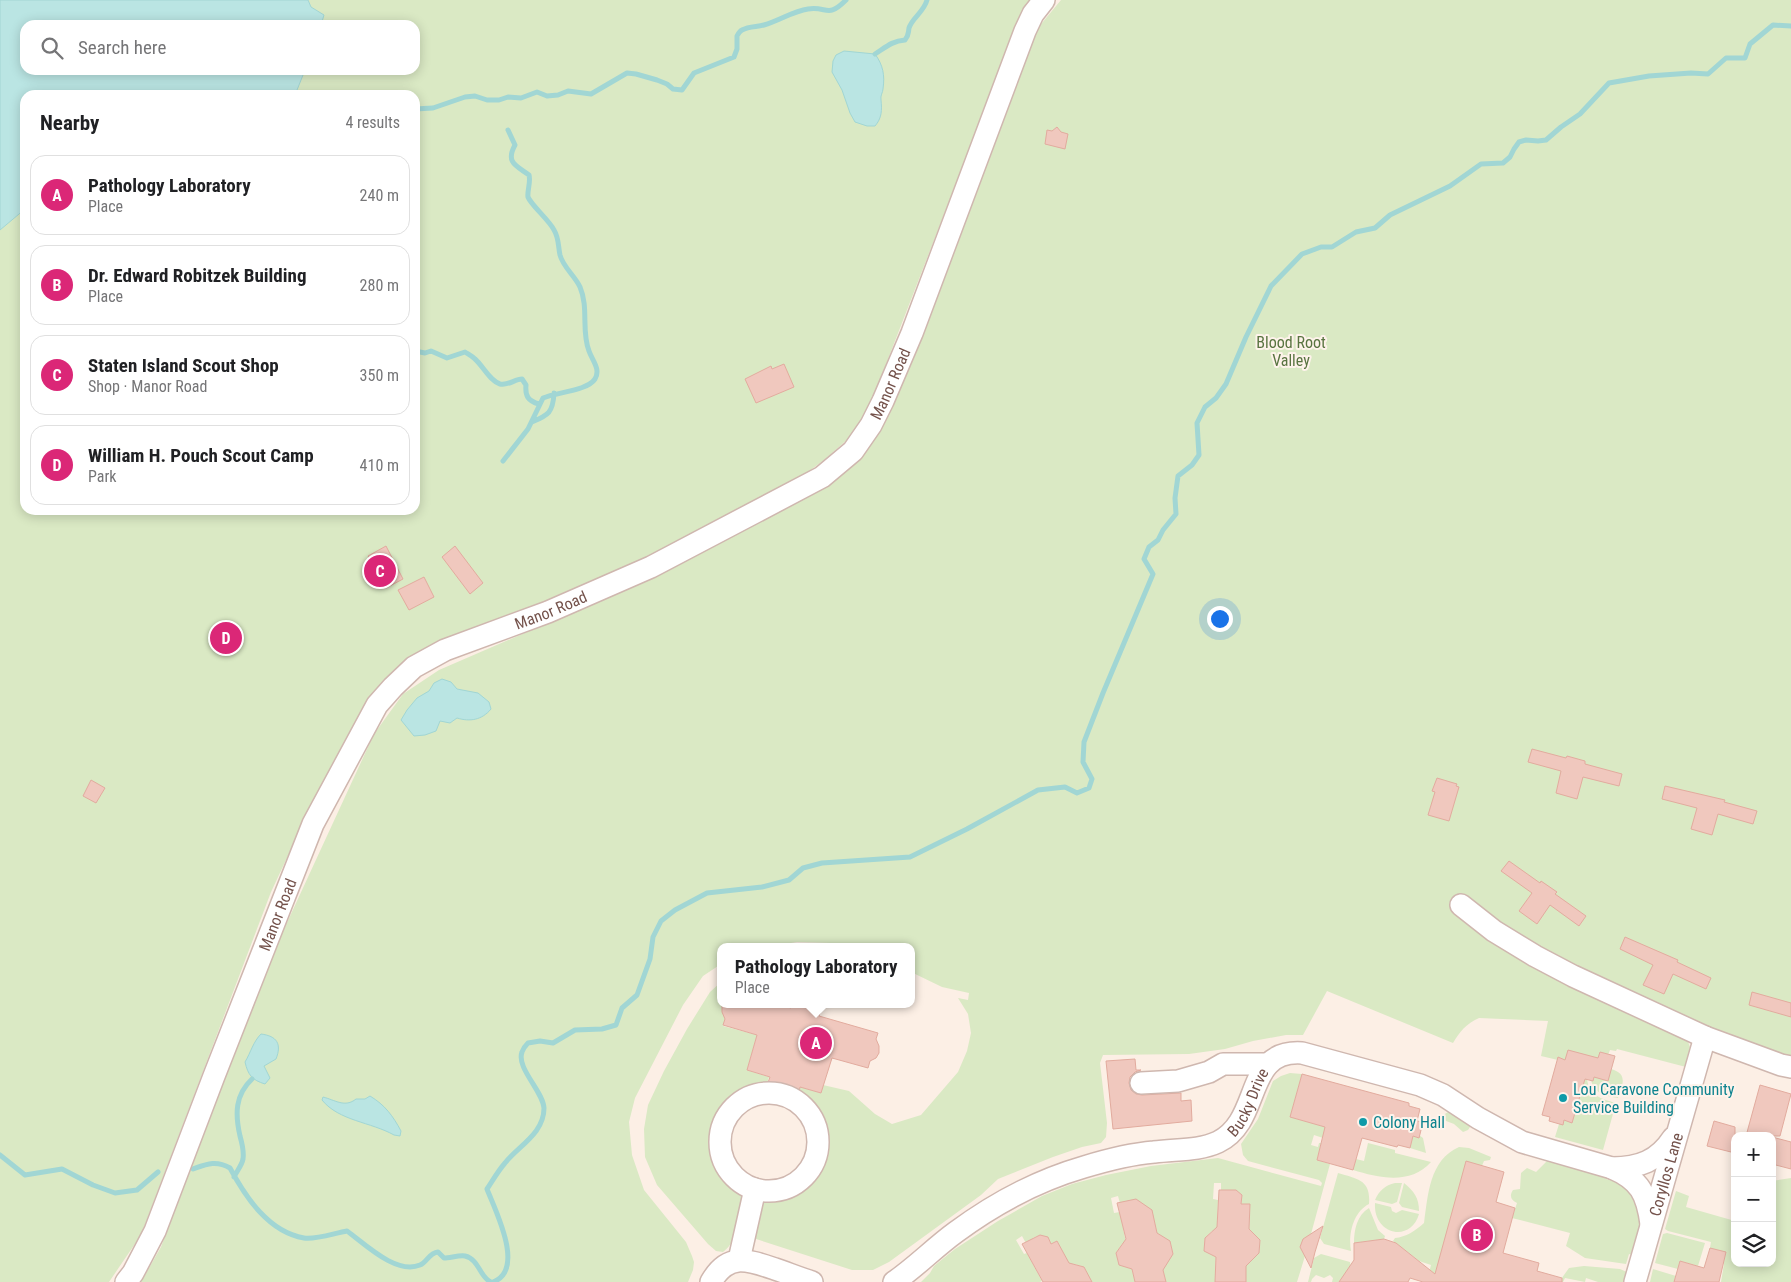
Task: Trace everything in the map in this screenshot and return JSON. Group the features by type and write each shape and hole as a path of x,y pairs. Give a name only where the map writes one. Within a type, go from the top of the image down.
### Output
{"street":[{"name":"Manor Road","path":"126,1282 133,1273 155,1231 313,824 377,705 393,686 414,667 445,650 548,612 651,567 822,477 853,451 871,425 883,401 912,333 1025,31 1033,14 1044,0"},
{"path":"1461,905 1494,931 1573,976 1705,1037 1791,1067"},
{"name":"Coryllos Lane","path":"1635,1282 1705,1037"},
{"name":"Bucky Drive","path":"894,1282 908,1273 955,1232 1007,1199 1046,1181 1116,1158 1196,1148 1218,1142 1237,1127 1243,1118 1260,1076 1268,1064 1279,1055 1289,1052 1302,1053 1420,1086 1443,1095 1478,1118 1522,1142 1625,1173 1639,1185 1649,1209 1651,1224"},
{"path":"1141,1083 1178,1081 1209,1072 1223,1064 1268,1064"},
{"path":"758,1094 780,1095 791,1098 808,1112 814,1122 818,1138 816,1154 806,1174 793,1184 778,1190 756,1189 737,1179 724,1162 720,1146 721,1131 731,1112 738,1104 748,1098 758,1094"},
{"name":"Bucky Drive","path":"1612,1168 1627,1168 1649,1162 1669,1146 1678,1131"},
{"path":"735,1261 756,1189"},
{"path":"711,1282 722,1267 735,1261 753,1262 812,1282"}],"green space":[{"path":"0,0 1032,0 1015,31 876,390 862,420 848,439 797,480 626,567 409,661 391,674 370,700 314,800 271,892 141,1235 109,1282 0,1282"},
{"name":"Blood Root Valley","path":"1061,0 1791,0 1791,1059 1687,1039 1690,1047 1686,1067 1617,1049 1616,1051 1610,1050 1608,1055 1600,1052 1598,1058 1565,1060 1559,1058 1558,1060 1541,1056 1548,1021 1479,1018 1464,1028 1453,1043 1327,991 1303,1035 1286,1035 1253,1041 1225,1049 1189,1054 1103,1055 1100,1063 1107,1123 1106,1137 1101,1143 1053,1157 998,1179 981,1195 889,1262 873,1270 852,1270 753,1238 762,1200 798,1189 812,1175 821,1157 824,1138 823,1129 816,1115 798,1093 800,1087 821,1093 823,1085 849,1091 875,1114 892,1124 921,1115 958,1072 967,1051 971,1033 968,1014 958,998 968,1000 969,993 942,987 915,974 915,943 717,943 717,967 703,976 683,1005 635,1098 629,1122 632,1155 644,1190 686,1242 692,1256 694,1262 693,1270 688,1282 141,1282 161,1247 261,979 374,734 403,694 439,670 631,587 817,492 852,465 1032,35"},
{"path":"717,986 717,1008 724,1008 726,1018 723,1026 757,1035 747,1070 769,1077 767,1083 743,1094 731,1104 725,1111 715,1135 714,1144 717,1159 729,1176 745,1191 736,1232 729,1247 723,1252 716,1251 708,1244 657,1185 645,1157 644,1129 648,1105 687,1029 710,992"},
{"path":"1611,1069 1617,1071 1623,1080 1618,1098 1598,1091 1591,1080"},
{"path":"1290,1073 1302,1074 1290,1117 1326,1127 1323,1138 1314,1135 1311,1145 1318,1147 1319,1143 1321,1143 1317,1160 1330,1164 1311,1234 1303,1239 1300,1247 1305,1256 1297,1282 1246,1282 1246,1259 1253,1259 1259,1253 1260,1241 1253,1233 1249,1233 1250,1204 1241,1204 1242,1195 1236,1190 1229,1190 1224,1195 1221,1195 1221,1183 1214,1183 1213,1199 1218,1200 1217,1231 1212,1231 1205,1238 1204,1250 1216,1257 1215,1282 1166,1282 1161,1263 1173,1254 1170,1242 1161,1236 1158,1237 1151,1209 1144,1211 1121,1207 1118,1196 1111,1198 1114,1213 1120,1212 1126,1243 1122,1244 1116,1253 1119,1265 1132,1269 1135,1282 1088,1282 1089,1278 1084,1267 1074,1264 1070,1266 1057,1241 1051,1244 1048,1237 1040,1235 1033,1238 1028,1247 1022,1236 1016,1240 1024,1254 1027,1253 1042,1281 1040,1282 921,1282 934,1266 955,1249 998,1221 1042,1196 1072,1184 1106,1175 1151,1166 1218,1158 1321,1186 1322,1183 1319,1180 1248,1161 1243,1155 1241,1144 1258,1119 1273,1081"},
{"path":"1585,1079 1587,1079 1593,1093 1616,1103 1603,1150 1555,1137 1559,1124 1564,1120 1572,1122"},
{"path":"1450,1111 1472,1124 1468,1130 1463,1132 1454,1124 1441,1119 1443,1115"},
{"path":"1419,1135 1423,1138 1426,1153 1410,1148 1413,1136 1419,1138"},
{"path":"1368,1143 1395,1150 1395,1153 1431,1162 1414,1174 1404,1177 1384,1177 1353,1170 1356,1159 1364,1161"},
{"path":"1459,1147 1469,1148 1491,1157 1490,1160 1484,1161 1435,1274 1429,1273 1431,1265 1419,1261 1393,1241 1395,1238 1417,1229 1424,1223 1429,1191 1436,1170 1449,1153"},
{"path":"1549,1159 1607,1174 1605,1178 1608,1180 1610,1175 1630,1190 1637,1205 1642,1226 1634,1255 1629,1254 1626,1264 1585,1258 1566,1246 1570,1233 1512,1218 1517,1203 1512,1199 1511,1194 1513,1190 1520,1189 1521,1173 1527,1168 1536,1172"},
{"path":"1338,1173 1362,1182 1368,1190 1369,1196 1369,1204 1359,1212 1353,1224 1350,1238 1351,1251 1324,1244 1320,1238"},
{"path":"1791,1178 1791,1282 1721,1282 1724,1264 1722,1263 1725,1252 1710,1248 1711,1242 1665,1229 1676,1191 1689,1196 1686,1207 1731,1220 1731,1267 1776,1267 1776,1180"},
{"path":"1395,1183 1402,1183 1397,1202 1392,1204 1375,1200 1383,1189"},
{"path":"1404,1183 1415,1195 1419,1211 1402,1207 1399,1203"},
{"path":"1375,1203 1391,1207 1392,1211 1396,1213 1402,1210 1419,1214 1415,1223 1408,1229 1401,1232 1393,1231 1386,1228 1380,1222 1376,1214"},
{"path":"1369,1208 1378,1230 1385,1236 1384,1239 1354,1243 1357,1223"},
{"path":"1667,1233 1705,1243 1698,1266 1680,1261 1678,1269 1655,1263 1663,1234"},
{"path":"1321,1254 1350,1262 1352,1274 1339,1282 1332,1282 1333,1278 1330,1275 1324,1278 1316,1275 1311,1282 1308,1282 1314,1258"},
{"path":"1584,1266 1620,1269 1629,1273 1626,1282 1598,1282 1586,1278 1585,1282 1565,1278 1563,1282 1559,1282 1569,1268"},
{"path":"1653,1269 1676,1276 1674,1282 1650,1282"}],"water":[{"path":"0,0 308,0 311,7 324,15 322,20 20,20 20,75 303,75 297,90 20,90 20,213 0,230"},
{"path":"844,51 875,54 880,62 883,70 884,84 881,97 881,114 875,126 867,126 855,122 842,90 832,72 833,61 836,55"},
{"path":"442,679 451,682 457,689 478,693 489,702 491,709 484,716 476,719 457,718 450,723 440,721 436,731 414,736 401,720 417,698 429,691 434,683"},
{"path":"261,1034 271,1037 278,1045 276,1059 264,1066 270,1078 265,1084 251,1076 245,1062"},
{"path":"370,1096 380,1103 392,1116 401,1131 400,1136 346,1117 329,1107 322,1100 323,1097 348,1103"}],"building":[{"path":"1057,127 1061,132 1068,134 1065,149 1045,144 1047,130 1052,131"},
{"path":"784,364 794,387 756,403 745,379 771,366 772,369"},
{"path":"386,546 403,579 386,588 382,582 377,584 367,565 372,563 368,556"},
{"path":"455,546 483,583 470,594 442,557"},
{"path":"424,577 434,597 409,610 398,590"},
{"path":"1532,749 1585,761 1585,764 1622,774 1619,786 1583,777 1577,799 1556,793 1561,771 1528,762"},
{"path":"1437,778 1457,784 1456,786 1459,787 1449,821 1428,815 1435,792 1432,791"},
{"path":"91,780 105,788 96,803 83,796"},
{"path":"1665,786 1725,800 1724,802 1757,811 1753,824 1718,814 1712,835 1691,829 1697,808 1662,799"},
{"path":"1509,861 1540,883 1541,881 1557,892 1555,894 1586,916 1579,926 1550,905 1537,924 1519,911 1532,893 1501,871"},
{"path":"1625,937 1678,960 1677,962 1711,978 1706,989 1673,974 1664,994 1643,985 1653,965 1620,949"},
{"path":"1752,992 1791,1003 1791,1017 1749,1005"},
{"path":"722,1008 822,1008 819,1016 878,1033 876,1039 879,1053 876,1058 870,1061 868,1068 832,1058 821,1093 800,1087 798,1097 766,1088 770,1077 747,1070 757,1035 723,1025 725,1019"},
{"name":"Lou Caravone Community Service Building","path":"1568,1050 1598,1058 1600,1052 1615,1056 1608,1081 1594,1077 1593,1081 1585,1079 1572,1123 1564,1120 1563,1125 1549,1121 1550,1117 1542,1115 1558,1057 1565,1060"},
{"path":"1135,1059 1136,1070 1141,1070 1135,1072 1130,1077 1131,1090 1136,1094 1142,1095 1181,1093 1181,1101 1191,1100 1192,1121 1113,1129 1106,1061"},
{"name":"Colony Hall","path":"1302,1074 1409,1103 1409,1106 1420,1109 1417,1121 1423,1122 1419,1138 1413,1136 1410,1148 1398,1145 1397,1147 1362,1138 1353,1170 1317,1160 1325,1127 1290,1117"},
{"path":"1760,1085 1791,1094 1780,1136 1776,1136 1776,1132 1747,1132"},
{"path":"1714,1121 1735,1127 1735,1132 1731,1132 1731,1152 1707,1146"},
{"path":"1776,1138 1791,1142 1791,1169 1776,1165"},
{"path":"1466,1161 1504,1172 1496,1202 1515,1208 1503,1253 1539,1263 1537,1271 1562,1278 1562,1282 1423,1282 1410,1278 1408,1282 1339,1282 1354,1260 1354,1243 1384,1239 1396,1243 1435,1274"},
{"path":"1219,1190 1236,1190 1242,1195 1241,1204 1250,1204 1249,1229 1260,1240 1259,1253 1246,1266 1246,1282 1215,1282 1216,1257 1204,1251 1205,1238 1217,1227"},
{"path":"1136,1199 1152,1210 1157,1233 1170,1241 1173,1254 1163,1270 1166,1282 1135,1282 1132,1269 1119,1265 1116,1253 1126,1239 1117,1203"},
{"path":"1323,1226 1311,1268 1300,1247 1303,1239"},
{"path":"1040,1235 1048,1237 1051,1244 1057,1241 1069,1263 1084,1267 1092,1282 1043,1282 1022,1244"},
{"path":"1710,1248 1726,1252 1719,1282 1674,1282 1680,1261 1704,1268"}],"waterway":[{"path":"420,109 433,108 465,97 475,96 487,100 499,100 508,97 521,98 537,92 547,96 558,95 568,91 591,94 627,73 657,80 673,89 682,90 694,73 734,57 737,49 737,36 742,30 761,26 802,10 835,9 846,0"},
{"path":"875,54 893,43 905,40 911,24 927,0"},
{"path":"493,1282 503,1275 507,1265 508,1253 501,1224 487,1189 510,1157 535,1132 543,1117 543,1101 523,1065 522,1051 528,1043 540,1041 553,1043 575,1030 602,1029 616,1025 622,1008 637,995 650,959 653,937 661,921 675,910 707,893 762,887 789,880 803,868 822,863 910,857 967,829 1038,790 1065,787 1077,793 1089,788 1092,779 1083,762 1084,742 1153,574 1144,559 1149,547 1158,540 1163,530 1176,514 1175,498 1178,476 1192,465 1199,455 1197,423 1205,407 1216,398 1226,384 1271,286 1302,254 1321,247 1332,247 1356,232 1375,228 1390,215 1450,186 1481,164 1503,163 1510,157 1519,142 1546,140 1580,114 1609,83 1649,76 1691,73 1708,74 1726,58 1745,58 1750,44 1773,25 1791,26"},
{"path":"503,461 528,429 543,398 579,389 591,383 597,375 585,336 583,295 560,255 556,233 528,197 529,175 512,160 511,156 515,145 508,130"},
{"path":"420,352 431,351 447,358 465,352 475,359 490,377 500,384 522,379 526,385 528,398 539,404"},
{"path":"532,422 549,412 554,393"},
{"path":"234,1177 242,1164 243,1156 237,1120 239,1098 246,1085 252,1079"},
{"path":"0,1155 25,1175 62,1169 93,1185 115,1193 137,1190 158,1172"},
{"path":"193,1169 216,1163 230,1168 243,1191 260,1212 280,1229 291,1234 304,1238 314,1238 347,1231 381,1257 401,1266 411,1267 420,1265 432,1254 438,1252 444,1258 465,1256 470,1258 484,1277 491,1282"}],"place":[{"name":"Staten Island Scout Shop","path":"380,571"},
{"name":"William H. Pouch Scout Camp","path":"226,638"},
{"name":"Pathology Laboratory","path":"816,1043"},
{"name":"Lou Caravone Community Service Building","path":"1563,1098"},
{"name":"Colony Hall","path":"1363,1122"},
{"name":"Dr. Edward Robitzek Building","path":"1477,1235"}]}
